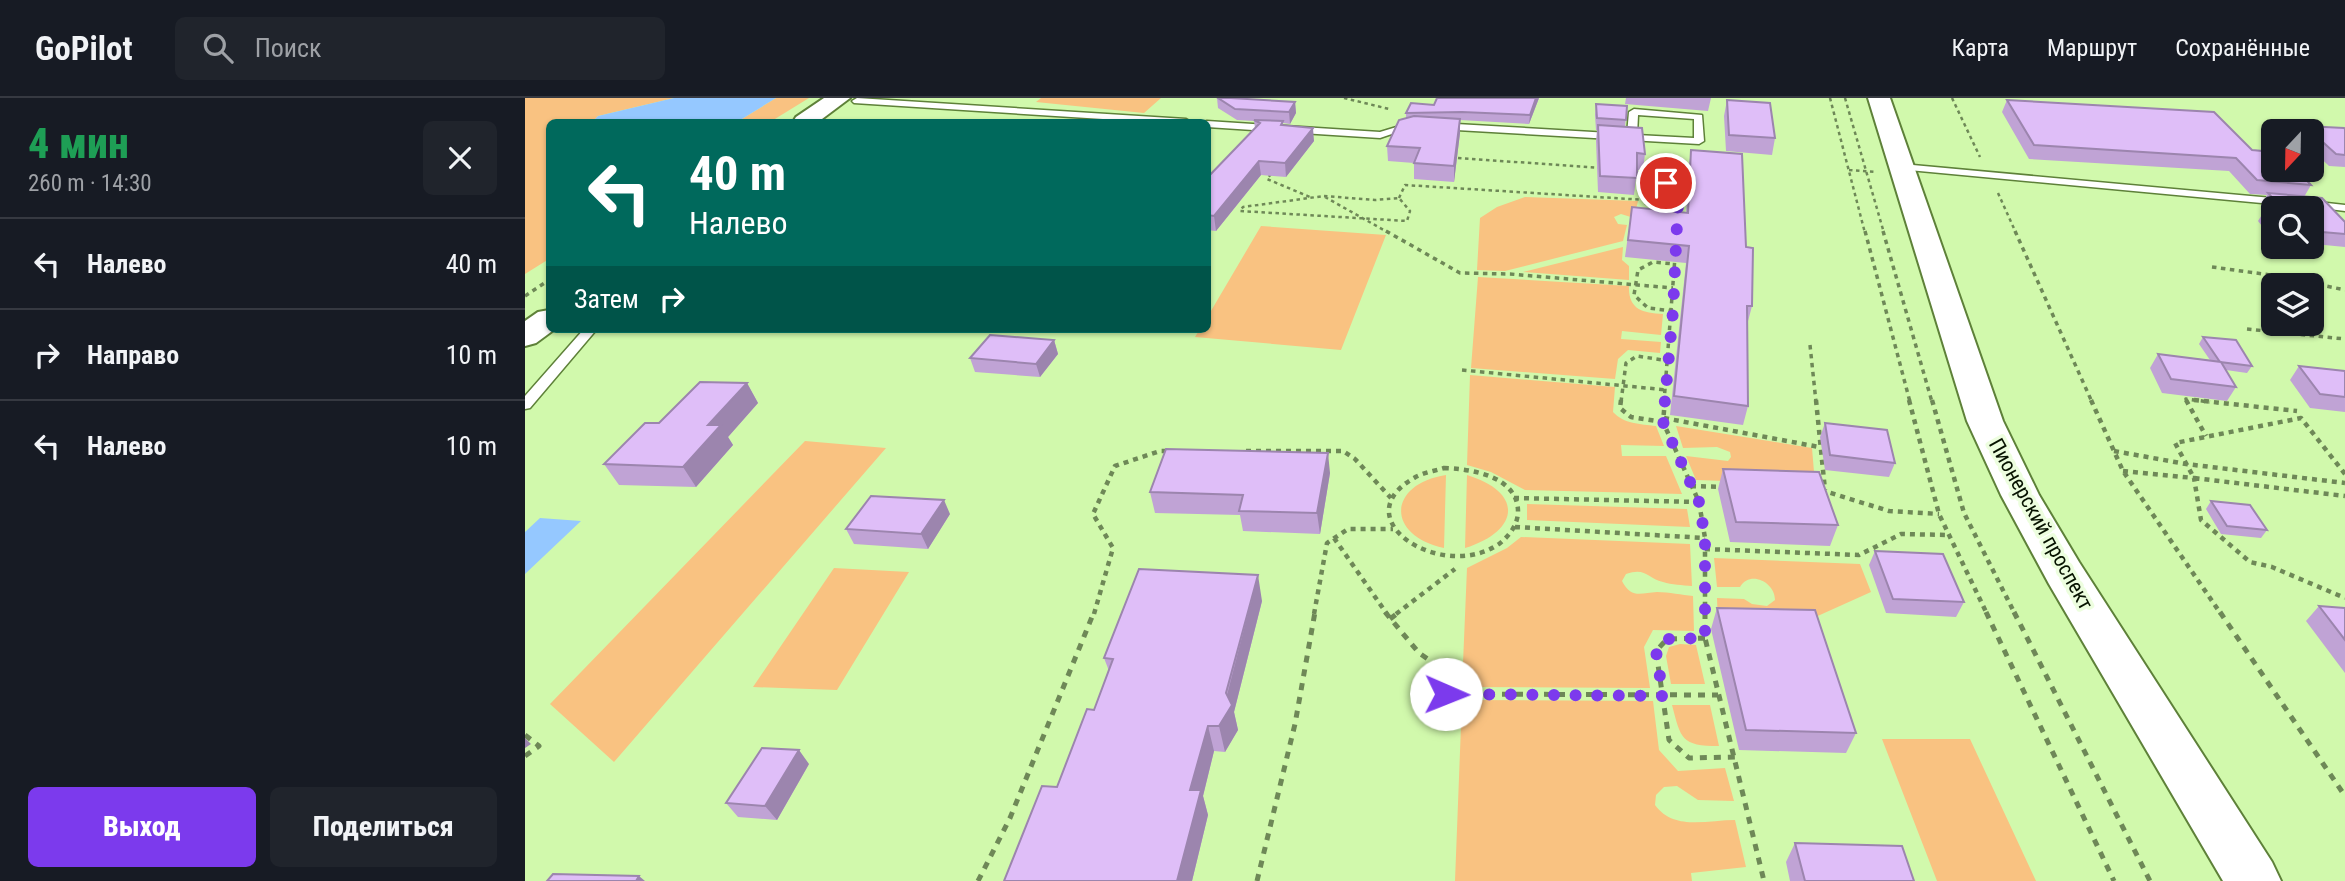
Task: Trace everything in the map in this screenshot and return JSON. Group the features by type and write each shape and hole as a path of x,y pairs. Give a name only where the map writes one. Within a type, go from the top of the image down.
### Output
{"street":[{"name":"Пионерский проспект","path":"1879,98 1985,421 2020,495 2064,573 2253,881"},
{"path":"810,119 853,99"},
{"path":"831,119 853,99"},
{"path":"525,313 546,299"},
{"path":"525,336 546,321"}],"lane":[{"path":"853,99 1143,119"},
{"path":"1211,124 1380,135 1413,125 1699,141 1699,117 1634,112 1632,136"},
{"path":"1902,167 2345,208"},
{"path":"525,405 588,333"}],"path":[{"path":"1344,98 1389,109"},
{"path":"1830,98 1939,514 2114,881"},
{"path":"1845,98 1964,513 2150,881"},
{"path":"1952,98 2123,471 2345,796"},
{"path":"1458,158 1606,168"},
{"path":"1275,168 1267,179 1311,198"},
{"path":"1619,169 1657,177 1666,183"},
{"path":"1655,217 1644,211 1648,188 1658,183 1678,184 1677,221"},
{"path":"1399,198 1405,185 1678,202"},
{"path":"1324,196 1460,273 1673,288"},
{"path":"1324,196 1375,200 1399,198 1410,211 1406,221 1240,211 1243,208 1324,196"},
{"path":"1675,254 1673,311 1663,420 1699,502 1705,538 1705,638 1764,881"},
{"path":"1673,311 1648,308 1634,295 1638,270 1653,262 1674,264"},
{"path":"2213,267 2278,276 2345,292"},
{"path":"525,296 546,282"},
{"path":"2247,329 2345,339"},
{"path":"1809,345 1825,490"},
{"path":"1669,360 1637,356 1626,363 1620,408 1630,417 1663,420 1819,447"},
{"path":"1462,370 1667,390"},
{"path":"2206,436 2186,399 2297,411"},
{"path":"2345,474 2301,418 2175,443 2194,478 2201,520 2250,562 2272,567 2345,598"},
{"path":"978,881 1010,818 1089,631 1113,548 1093,514 1115,466 1151,453 1174,451"},
{"path":"1243,451 1343,452 1355,459 1391,498"},
{"path":"2113,451 2186,464 2345,483"},
{"path":"1458,468 1475,470 1496,479 1514,498 1518,511 1514,527 1504,541 1483,552 1455,557 1427,553 1404,541 1393,529 1388,512 1391,498 1404,482 1425,472 1458,468"},
{"path":"2123,471 2345,496"},
{"path":"1691,486 1731,487"},
{"path":"1812,490 1825,490 1889,511 1939,514"},
{"path":"1514,498 1699,502"},
{"path":"1514,527 1705,538"},
{"path":"1257,881 1295,724 1327,542 1348,529 1393,529"},
{"path":"1705,549 1859,555 1901,534 1948,535"},
{"path":"1334,538 1391,619 1419,653 1450,674"},
{"path":"1391,619 1455,569"},
{"path":"1705,638 1667,639 1656,651 1669,740 1689,758 1735,757"},
{"path":"1446,694 1718,695"},
{"path":"525,735 539,746 525,756"}],"shaded area":[{"path":"525,98 674,98 598,116 595,119 546,119 546,261 525,274"},
{"path":"776,98 809,98 775,119 742,119"},
{"path":"1041,98 1161,98 1144,113 1036,102"},
{"path":"1525,197 1638,201 1634,218 1621,214 1614,217 1618,224 1627,225 1623,241 1505,271 1477,270 1480,218 1497,207"},
{"path":"1261,226 1386,235 1341,350 1195,337 1198,333 1211,333 1211,311"},
{"path":"1623,247 1622,260 1629,266 1629,280 1523,272"},
{"path":"1478,277 1629,286 1634,305 1643,311 1663,314 1661,335 1622,331 1621,339 1661,342 1660,353 1628,350 1618,359 1615,379 1471,368"},
{"path":"1470,375 1615,387 1613,412 1627,421 1656,426 1664,446 1621,445 1622,456 1666,456 1682,494 1525,490 1491,472 1467,465"},
{"path":"1676,426 1812,448 1815,484 1696,480 1686,456 1728,461 1730,452 1717,447 1683,448"},
{"path":"805,441 886,448 614,762 550,704"},
{"path":"1446,475 1444,548 1425,542 1411,532 1403,522 1401,510 1404,499 1413,488 1427,480"},
{"path":"1467,475 1499,492 1506,502 1508,512 1505,522 1496,532 1465,548"},
{"path":"1527,504 1687,509 1690,527 1527,520"},
{"path":"1521,537 1690,544 1692,586 1666,583 1642,572 1626,574 1622,581 1625,587 1637,594 1662,592 1693,596 1694,631 1653,630 1644,647 1650,688 1462,687 1467,568 1507,548"},
{"path":"1714,558 1860,564 1871,592 1791,628 1718,627 1717,598 1744,599 1752,604 1767,606 1775,600 1771,588 1761,580 1750,579 1740,587 1717,587"},
{"path":"834,568 909,572 837,690 753,687"},
{"path":"1680,644 1696,645 1705,684 1671,684 1666,656 1669,647"},
{"path":"1462,700 1653,701 1659,750 1678,771 1725,768 1734,801 1698,800 1677,786 1664,787 1656,795 1655,805 1663,813 1681,821 1735,820 1746,867 1691,873 1692,881 1455,881"},
{"path":"1672,705 1710,705 1719,746 1697,744 1685,738 1678,726"},
{"path":"1882,739 1970,739 2036,881 1937,881"}],"water":[{"path":"674,98 776,98 742,119 595,119 598,116"},
{"path":"540,518 581,521 525,574 525,532"}],"building":[{"path":"1218,98 1295,102 1289,112 1235,109"},
{"path":"1437,98 1536,98 1530,115 1406,113 1411,103 1434,105"},
{"path":"1727,100 1770,103 1775,138 1729,135"},
{"path":"2007,100 2214,112 2252,150 2261,151 2261,180 2257,180 2236,158 2034,145"},
{"path":"1596,104 1627,106 1626,120 1597,118"},
{"path":"1414,116 1460,119 1454,166 1414,163 1420,148 1387,146 1399,120"},
{"path":"1254,120 1283,121 1281,125 1313,128 1285,163 1259,161 1214,216 1211,216 1211,174 1260,123"},
{"path":"1598,125 1642,128 1645,154 1637,153 1637,178 1600,176"},
{"path":"2324,127 2345,129 2345,155 2336,154 2324,143"},
{"path":"1691,150 1742,154 1746,247 1753,248 1752,306 1747,306 1748,406 1674,396 1689,246 1628,240 1632,207 1688,213"},
{"path":"2279,182 2308,182 2311,185"},
{"path":"2268,193 2300,196 2271,196"},
{"path":"2324,200 2345,222 2345,234 2324,232"},
{"path":"990,335 1054,340 1036,364 970,358"},
{"path":"2203,337 2236,340 2252,366 2220,362"},
{"path":"2158,354 2221,362 2236,387 2171,379"},
{"path":"2299,366 2345,371 2345,397 2320,394"},
{"path":"700,382 747,383 708,425 721,425 683,467 604,464 645,423 659,423"},
{"path":"1825,423 1887,430 1895,463 1830,455"},
{"path":"1166,449 1328,453 1317,513 1239,511 1243,495 1150,492"},
{"path":"1723,469 1819,472 1838,525 1736,522"},
{"path":"871,496 944,500 921,534 846,529"},
{"path":"2211,501 2250,505 2267,530 2227,526"},
{"path":"1875,551 1943,554 1964,602 1893,599"},
{"path":"1139,569 1258,575 1226,693 1232,705 1219,726 1208,726 1190,790 1201,790 1177,881 1004,881 1042,786 1057,787 1087,709 1094,710 1113,659 1104,658"},
{"path":"2319,606 2345,608 2345,640"},
{"path":"1717,608 1815,610 1856,733 1746,730"},
{"path":"762,748 799,750 765,806 726,803"},
{"path":"1795,843 1902,846 1914,881 1805,881"},
{"path":"553,874 639,876 636,881 547,881"}],"route":[{"path":"1446,694 1663,696 1656,651 1667,639 1705,638 1705,538 1699,502 1663,422 1673,311 1678,202 1678,184 1666,183"}]}
